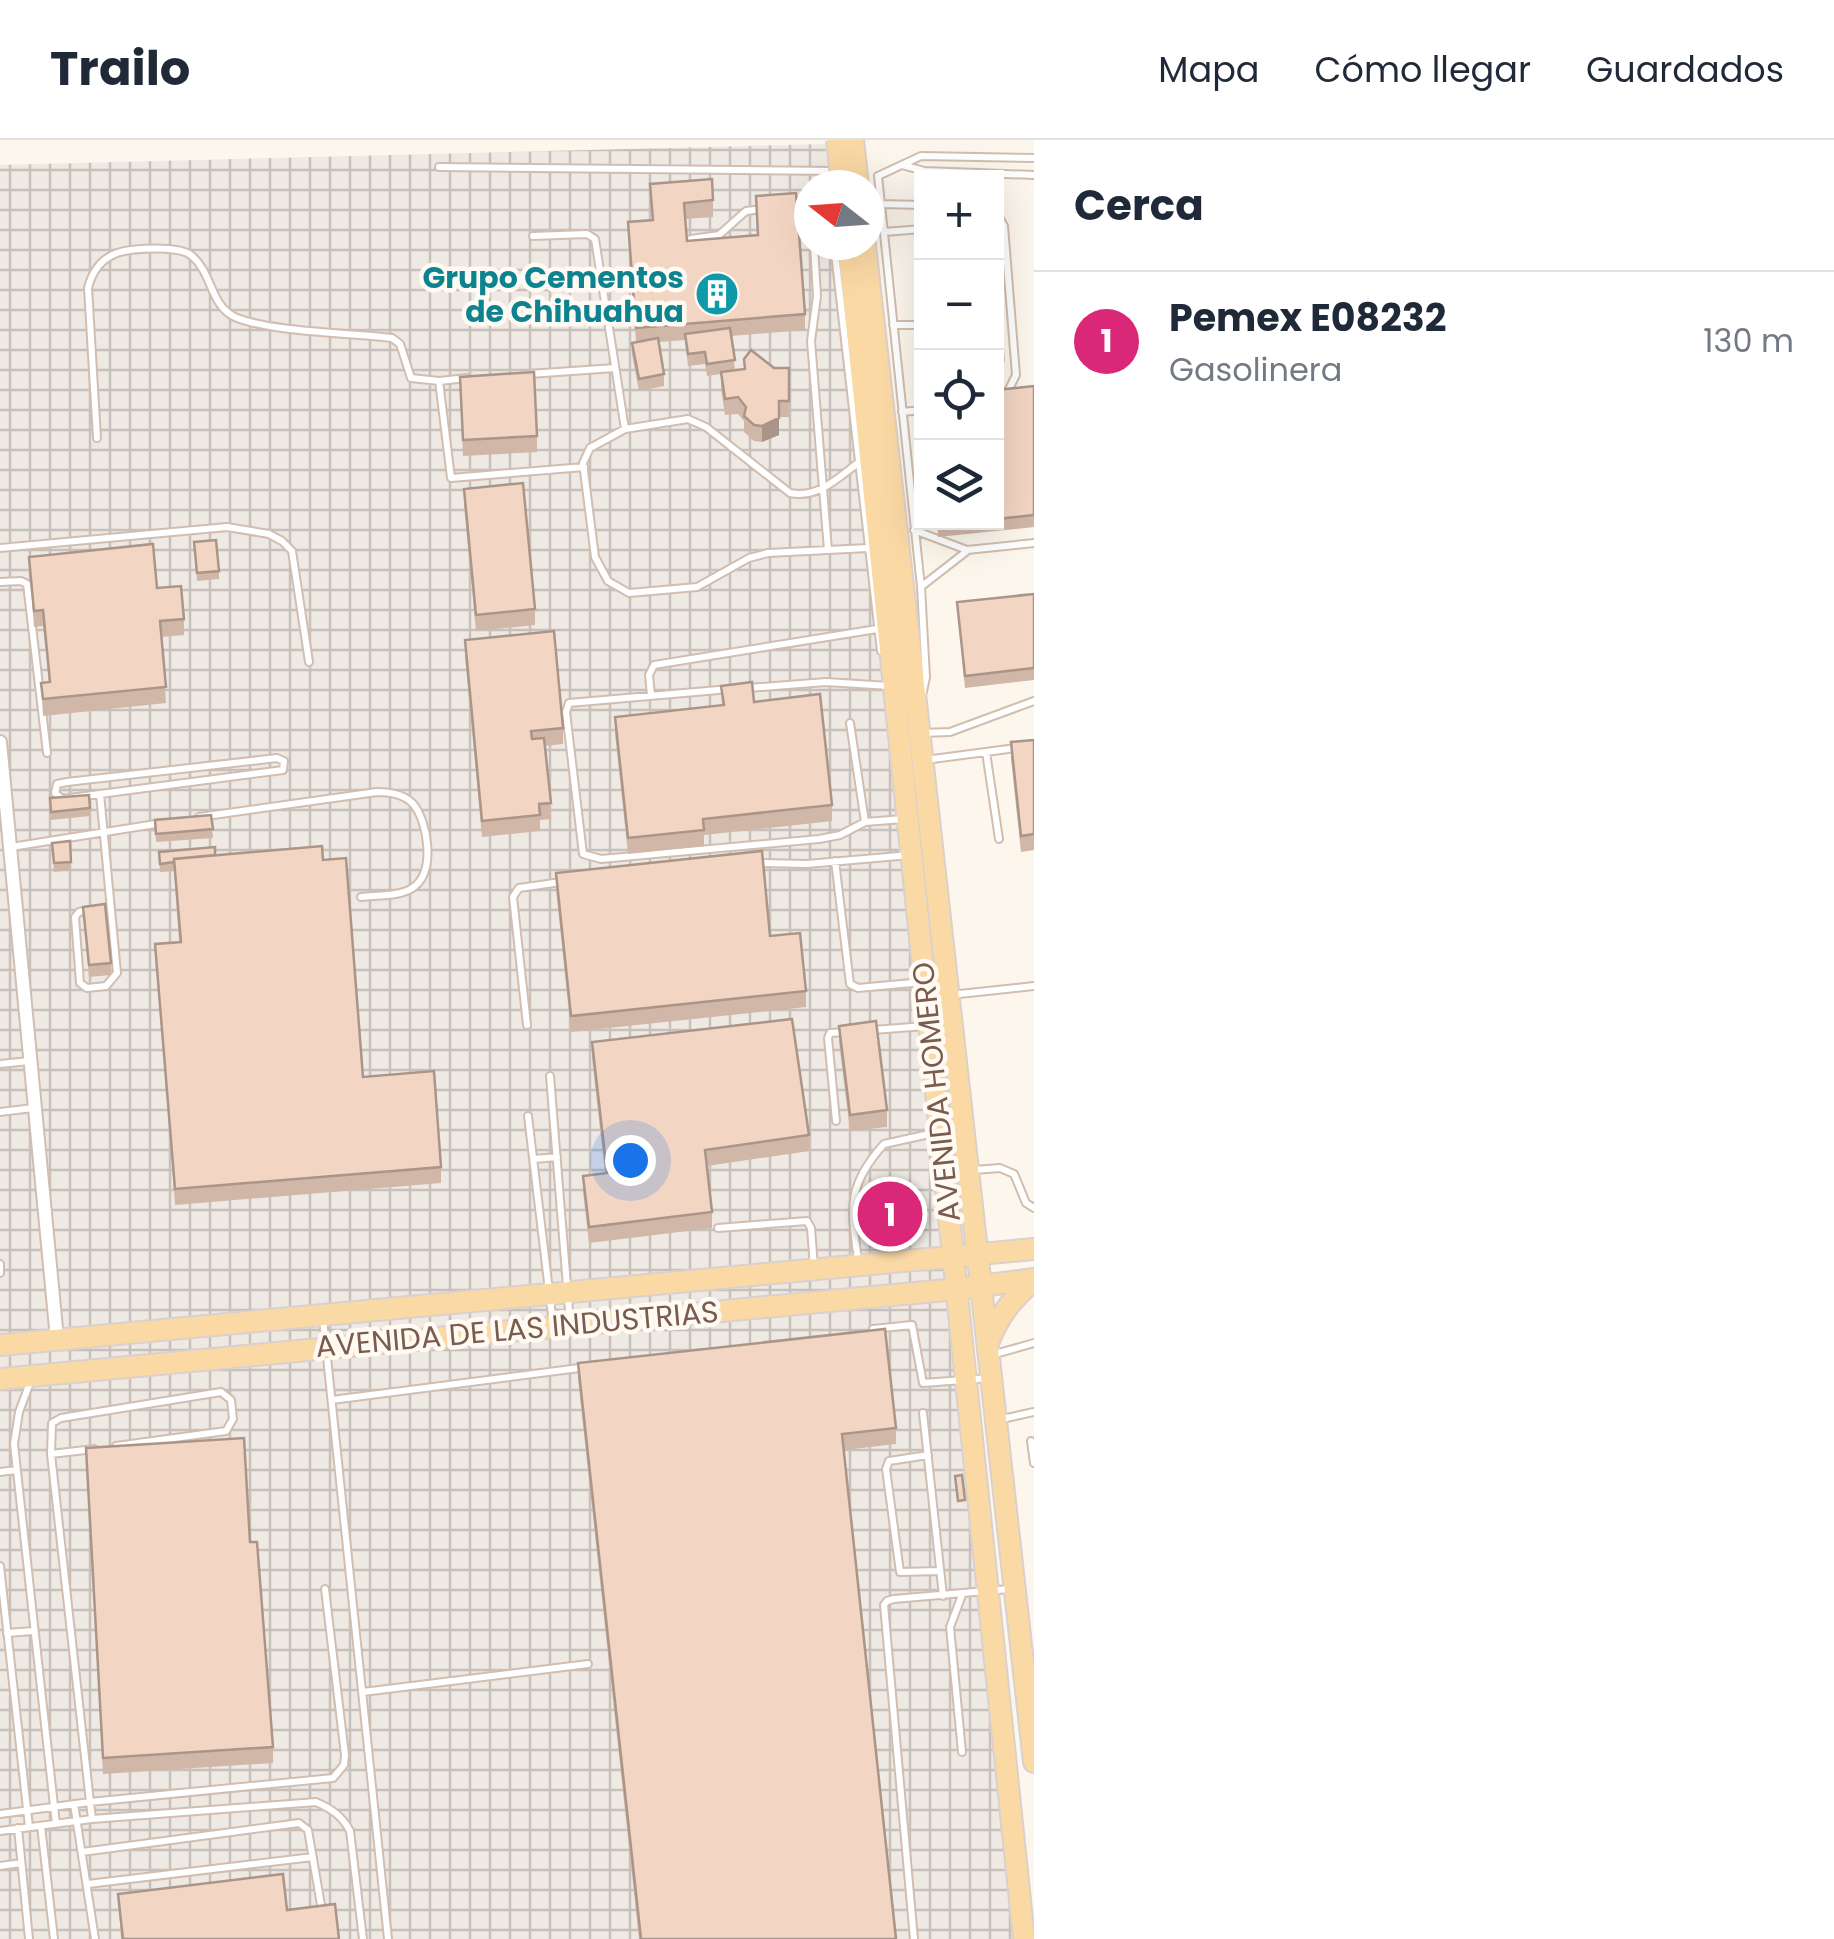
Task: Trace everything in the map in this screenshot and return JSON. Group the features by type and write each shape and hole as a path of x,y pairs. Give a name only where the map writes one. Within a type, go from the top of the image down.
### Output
{"main road":[{"path":"835,170 837,140"},
{"path":"854,140 864,170"},
{"name":"AVENIDA HOMERO","path":"850,260 873,396 908,710 911,855 1024,1939"},
{"name":"AVENIDA HOMERO","path":"866,260 873,396"},
{"name":"AVENIDA HOMERO","path":"908,710 920,733 924,760 1034,1762"},
{"name":"AVENIDA DE LAS INDUSTRIAS","path":"0,1345 1034,1249"},
{"path":"988,1350 1002,1312 1034,1279"},
{"name":"AVENIDA DE LAS INDUSTRIAS","path":"0,1378 1034,1279"},
{"path":"57,1339 59,1372"}],"street":[{"path":"0,742 57,1339"}],"lane":[{"path":"884,172 930,155 1034,158"},
{"path":"901,164 924,171 1034,175"},
{"path":"439,167 794,177"},
{"path":"884,204 914,205"},
{"path":"789,208 794,208"},
{"path":"692,238 724,232 746,211 770,209"},
{"path":"1004,226 1016,374 1004,393"},
{"path":"836,260 876,629 891,686 908,710 926,677 884,232 914,229"},
{"path":"533,236 593,236 625,429"},
{"path":"97,438 88,288 92,273 118,252 176,248 193,257 222,309 234,317 392,338 400,344 411,378 471,378"},
{"path":"815,260 817,296 811,341 828,550"},
{"path":"893,325 914,325"},
{"path":"525,374 615,368"},
{"path":"439,381 452,478 584,467"},
{"path":"902,412 914,411"},
{"path":"858,463 806,496 790,494 706,427 688,419 625,429 590,448 584,458 595,557 608,581 629,594 698,587 760,554 868,548"},
{"path":"0,548 226,527 251,528 269,534 282,540 292,552 309,662"},
{"path":"914,530 967,550 1034,543"},
{"path":"920,587 967,550"},
{"path":"0,582 22,580 28,584 47,753"},
{"path":"651,696 649,675 654,666 876,629"},
{"path":"891,686 826,682 572,701 566,707 582,854 601,859 820,839 865,822 908,818"},
{"path":"920,733 950,732 1034,701"},
{"path":"850,723 865,822"},
{"path":"924,760 1018,748"},
{"path":"986,752 999,839"},
{"path":"277,758 285,766 284,770 100,794 62,800 55,788 56,784 67,782 277,758"},
{"path":"10,847 377,792 395,794 414,806 424,829 424,872 418,884 408,890 361,897"},
{"path":"100,794 105,832 118,973 106,986 84,988 80,983 75,917 82,911 112,908"},
{"path":"754,863 911,855"},
{"path":"835,861 850,984 858,988 924,982"},
{"path":"527,1024 513,897 525,886 563,882"},
{"path":"949,996 1034,986"},
{"path":"872,1030 929,1026"},
{"path":"836,1121 828,1038 833,1033 852,1031"},
{"path":"0,1064 30,1061"},
{"path":"550,1076 564,1248 559,1291 562,1324"},
{"path":"0,1112 35,1108"},
{"path":"528,1116 545,1250 559,1291 562,1324"},
{"path":"858,1264 852,1196 880,1148 890,1142 940,1132"},
{"path":"534,1159 557,1156"},
{"path":"968,1170 1008,1171 1018,1179 1026,1203 1034,1208"},
{"path":"718,1228 807,1221 814,1268"},
{"path":"545,1250 564,1248"},
{"path":"0,1264 0,1273"},
{"path":"322,1313 388,1939"},
{"path":"873,1329 912,1326 923,1383 991,1378"},
{"path":"988,1350 1034,1343"},
{"path":"332,1400 597,1365"},
{"path":"32,1375 15,1429 16,1470 56,1824"},
{"path":"50,1454 226,1431 233,1419 231,1400 221,1392 61,1418 49,1428 50,1454 92,1820"},
{"path":"996,1420 1034,1412"},
{"path":"923,1413 943,1596"},
{"path":"1031,1442 1034,1463"},
{"path":"928,1455 889,1462 886,1469 900,1572 939,1570"},
{"path":"0,1472 16,1470"},
{"path":"0,1566 29,1827"},
{"path":"0,1814 333,1778 346,1756 325,1588"},
{"path":"914,1939 884,1606 894,1599 1015,1588"},
{"path":"962,1595 950,1628 962,1752"},
{"path":"8,1633 34,1630"},
{"path":"362,1692 588,1664"},
{"path":"0,1831 76,1821 316,1802 344,1820 350,1832 364,1939"},
{"path":"74,1804 94,1939"},
{"path":"82,1852 299,1822 308,1830 321,1906"},
{"path":"41,1826 54,1939"},
{"path":"18,1828 29,1939"},
{"path":"88,1884 314,1856"},
{"path":"0,1866 21,1864"}],"shaded area":[{"path":"825,144 828,170 794,170 794,260 839,260 1022,1939 0,1939 0,165"}],"building":[{"name":"Grupo Cementos de Chihuahua","path":"712,179 713,200 684,203 687,241 758,235 756,196 794,193 794,260 801,260 805,314 636,328 628,222 653,220 650,184"},
{"path":"730,328 735,360 707,364 705,352 688,354 685,334"},
{"name":"Grupo Cementos de Chihuahua","path":"658,338 664,374 639,379 632,343"},
{"name":"Grupo Cementos de Chihuahua","path":"751,350 774,368 789,368 789,401 779,401 779,418 762,426 754,425 744,416 746,407 738,397 725,399 721,372 745,369 744,359"},
{"name":"Grupo Cementos de Chihuahua","path":"534,372 537,436 463,440 460,377"},
{"path":"1034,386 1034,515 1004,518 1004,389"},
{"path":"523,483 535,609 476,615 464,489"},
{"path":"216,540 219,571 197,573 194,542"},
{"path":"153,544 157,588 181,586 184,619 160,621 166,687 43,699 41,683 50,682 43,610 34,611 29,557"},
{"path":"1034,594 1034,668 965,676 957,602"},
{"path":"554,631 563,728 531,731 532,739 544,738 551,803 539,804 540,815 482,821 465,640"},
{"path":"752,682 754,702 820,694 832,805 703,819 704,830 628,838 615,717 724,705 721,686"},
{"path":"1034,740 1034,834 1021,836 1011,742"},
{"path":"89,795 90,808 51,812 50,798"},
{"path":"211,815 213,829 156,834 155,820"},
{"path":"70,841 71,862 54,863 52,843"},
{"path":"322,846 323,860 346,858 363,1077 434,1071 441,1167 175,1189 155,944 181,942 174,859"},
{"path":"215,847 215,855 160,864 159,852"},
{"path":"762,851 770,936 800,933 806,991 571,1016 556,873"},
{"path":"105,904 111,963 89,965 83,907"},
{"path":"792,1019 809,1135 705,1150 712,1212 589,1227 583,1176 607,1173 592,1042"},
{"path":"876,1021 887,1110 850,1115 839,1026"},
{"path":"915,1194 917,1216 867,1222 865,1199"},
{"path":"885,1329 896,1428 842,1434 896,1939 641,1939 578,1363"},
{"path":"244,1438 250,1542 257,1542 273,1747 103,1758 86,1448"},
{"path":"962,1475 965,1500 958,1501 955,1476"},
{"path":"283,1874 287,1910 335,1904 339,1939 123,1939 118,1894"}],"place":[{"name":"Grupo Cementos de Chihuahua","path":"717,294"},
{"name":"Pemex E08232","path":"890,1214"}]}
